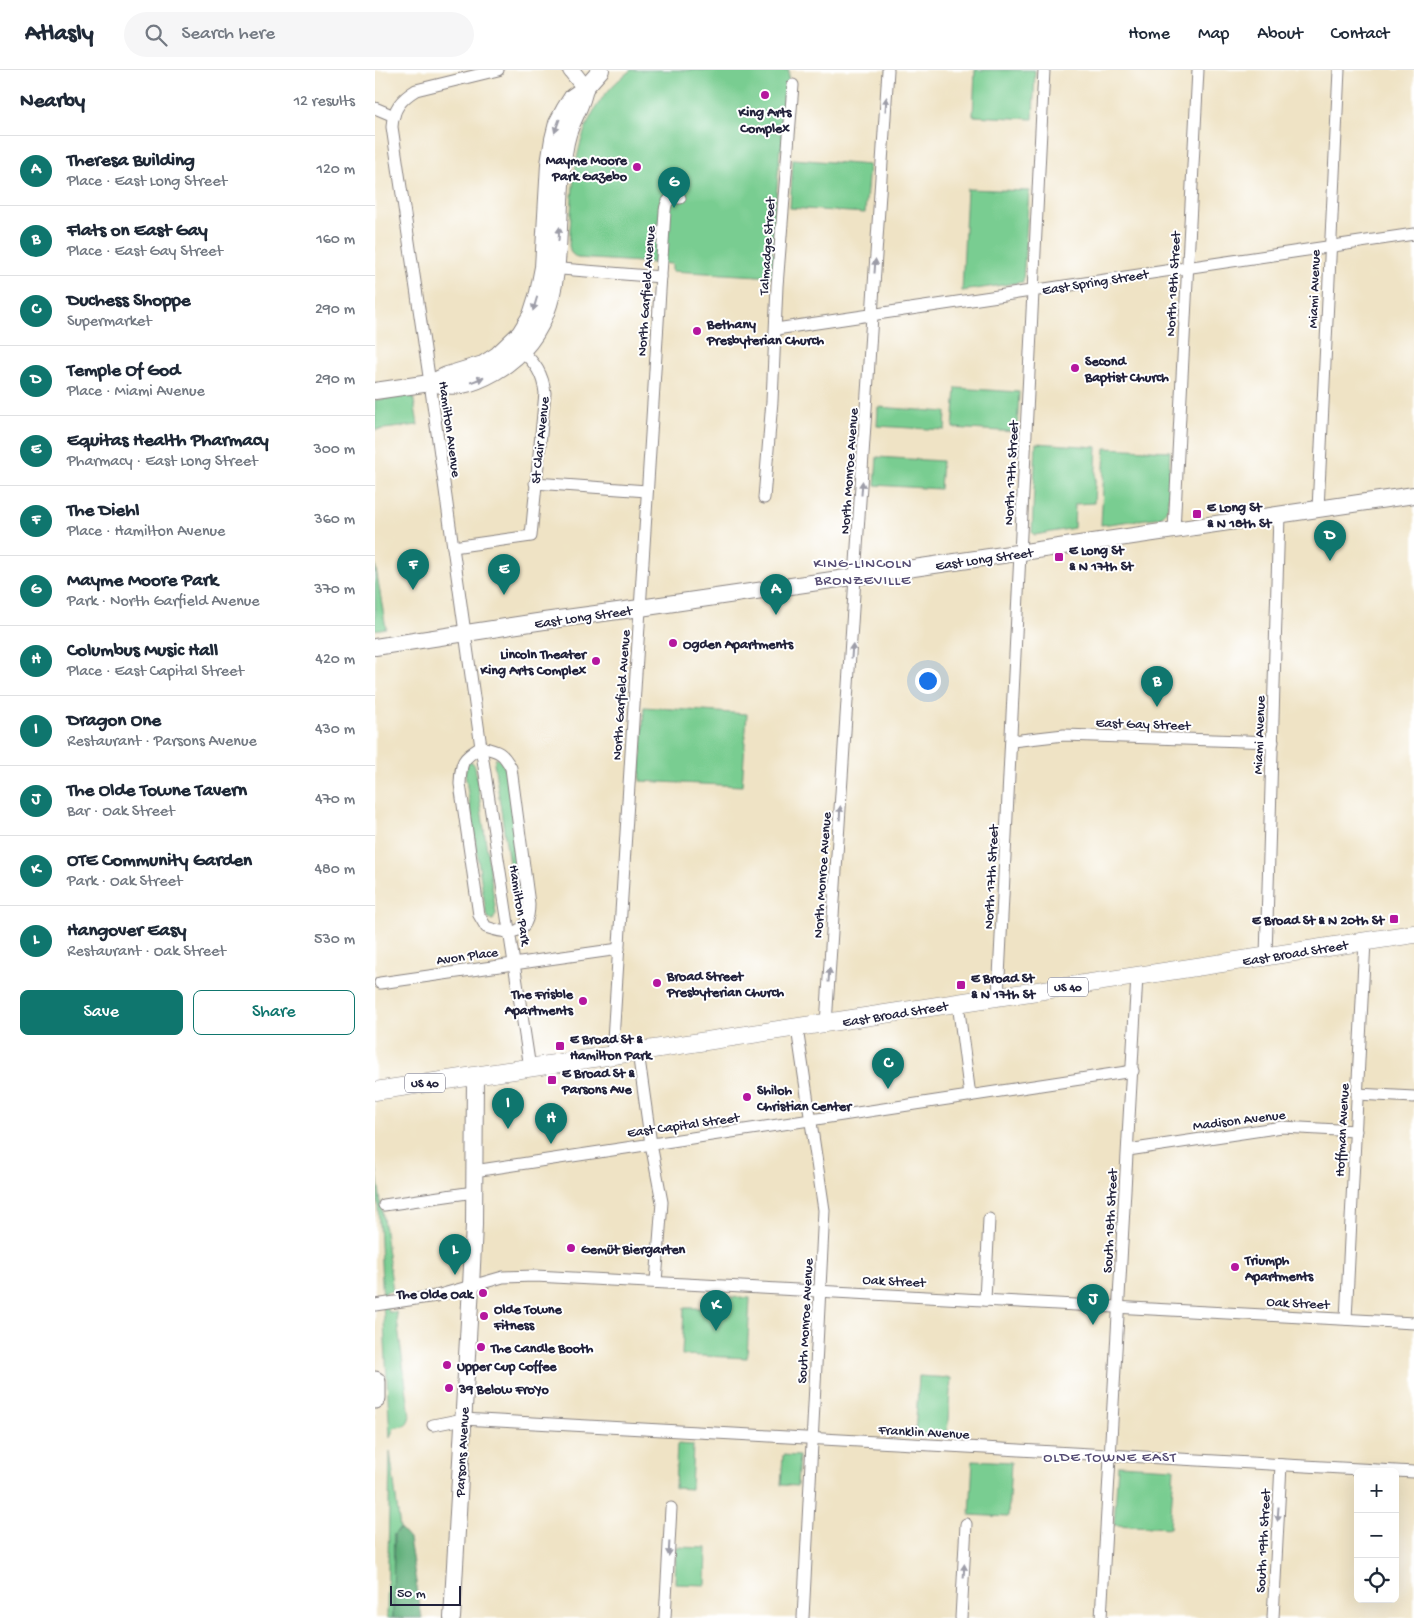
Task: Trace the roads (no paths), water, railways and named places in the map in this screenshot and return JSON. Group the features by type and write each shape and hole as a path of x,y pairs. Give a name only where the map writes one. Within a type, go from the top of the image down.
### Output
{"highway":[{"path":"375,1382 375,1398"}],"main road":[{"name":"East Broad Street","path":"375,1091 1414,934"}],"street":[{"path":"375,108 394,116 401,101 416,90 498,70"},
{"path":"571,70 585,88"},
{"path":"430,383 447,387 472,383 505,366 532,341 544,321 552,296 549,164 553,139 557,123 572,97 585,88 601,70"},
{"name":"North Monroe Avenue","path":"827,1024 888,70"},
{"name":"North 17th Street","path":"998,997 1044,70"},
{"name":"North 18th Street","path":"1174,530 1198,70"},
{"name":"Miami Avenue","path":"1318,509 1339,70"},
{"name":"Talmadge Street","path":"764,498 776,329 777,286 793,85"},
{"name":"Hamilton Avenue","path":"394,116 392,132 430,383 481,747"},
{"name":"North Garfield Avenue","path":"612,1056 666,205 670,198 680,198"},
{"name":"East Spring Street","path":"776,329 1414,234"},
{"path":"550,268 661,277"},
{"path":"375,391 430,383 447,375 483,364 497,355 520,334 531,315 538,293 550,268"},
{"name":"St Clair Avenue","path":"453,547 531,536 545,393 544,381 538,368 522,351"},
{"path":"535,483 647,491"},
{"name":"East Long Street","path":"375,646 1414,495"},
{"name":"Miami Avenue","path":"1266,956 1279,515"},
{"name":"East Gay Street","path":"1012,742 1071,735 1273,742"},
{"path":"481,747 496,750 505,757 511,768 529,904 529,918 523,927 510,932 486,927 479,915 460,784 460,769 466,757 481,747"},
{"name":"Hamilton Park","path":"481,747 530,1068"},
{"name":"Hoffman Avenue","path":"1346,1319 1365,941"},
{"name":"Avon Place","path":"380,984 619,949"},
{"name":"South 18th Street","path":"1101,1618 1137,976"},
{"path":"958,1004 971,1096"},
{"name":"South Monroe Avenue","path":"797,1028 824,1210 803,1618"},
{"path":"638,1052 651,1144 662,1202 656,1282"},
{"name":"East Capital Street","path":"474,1171 1133,1071"},
{"name":"Parsons Avenue","path":"452,1618 471,1286 475,1076"},
{"path":"1357,1094 1414,1096"},
{"name":"Madison Avenue","path":"1128,1150 1282,1127 1356,1131"},
{"path":"384,1205 474,1192"},
{"path":"985,1300 989,1219"},
{"name":"Oak Street","path":"375,1305 449,1293 503,1277 535,1276 1414,1323"},
{"name":"Franklin Avenue","path":"433,1425 463,1419 1414,1472"},
{"name":"South 19th Street","path":"1273,1618 1281,1465"},
{"path":"665,1618 671,1508"},
{"path":"961,1618 966,1524"}],"place":[{"name":"King Arts Complex","path":"765,95"},
{"name":"Mayme Moore Park Gazebo","path":"637,167"},
{"name":"Mayme Moore Park","path":"674,208"},
{"name":"Bethany Presbyterian Church","path":"697,331"},
{"name":"Second Baptist Church","path":"1075,368"},
{"name":"E Long St & N 18th St","path":"1197,514"},
{"name":"E Long St & N 17th St","path":"1059,557"},
{"name":"Temple Of God","path":"1330,561"},
{"name":"The Diehl","path":"413,590"},
{"name":"Equitas Health Pharmacy","path":"504,595"},
{"name":"Theresa Building","path":"776,615"},
{"name":"Ogden Apartments","path":"673,643"},
{"name":"Lincoln Theater King Arts Complex","path":"596,661"},
{"name":"Flats on East Gay","path":"1157,707"},
{"name":"E Broad St & N 20th St","path":"1394,919"},
{"name":"Broad Street Presbyterian Church","path":"657,983"},
{"name":"E Broad St & N 17th St","path":"961,985"},
{"name":"The Frisble Apartments","path":"583,1001"},
{"name":"E Broad St & Hamilton Park","path":"560,1046"},
{"name":"E Broad St & Parsons Ave","path":"552,1080"},
{"name":"Duchess Shoppe","path":"888,1089"},
{"name":"Shiloh Christian Center","path":"747,1097"},
{"name":"Dragon One","path":"508,1129"},
{"name":"Columbus Music Hall","path":"551,1144"},
{"name":"Gemüt Biergarten","path":"571,1248"},
{"name":"Triumph Apartments","path":"1235,1267"},
{"name":"Hangover Easy","path":"455,1275"},
{"name":"The Olde Oak","path":"483,1293"},
{"name":"Olde Towne Fitness","path":"484,1316"},
{"name":"The Olde Towne Tavern","path":"1093,1325"},
{"name":"OTE Community Garden","path":"716,1331"},
{"name":"The Candle Booth","path":"481,1347"},
{"name":"Upper Cup Coffee","path":"447,1365"},
{"name":"39 Below FroYo","path":"449,1388"}],"district":[{"name":"KING-LINCOLN BRONZEVILLE","path":"863,570"},
{"name":"OLDE TOWNE EAST","path":"1110,1456"}]}
